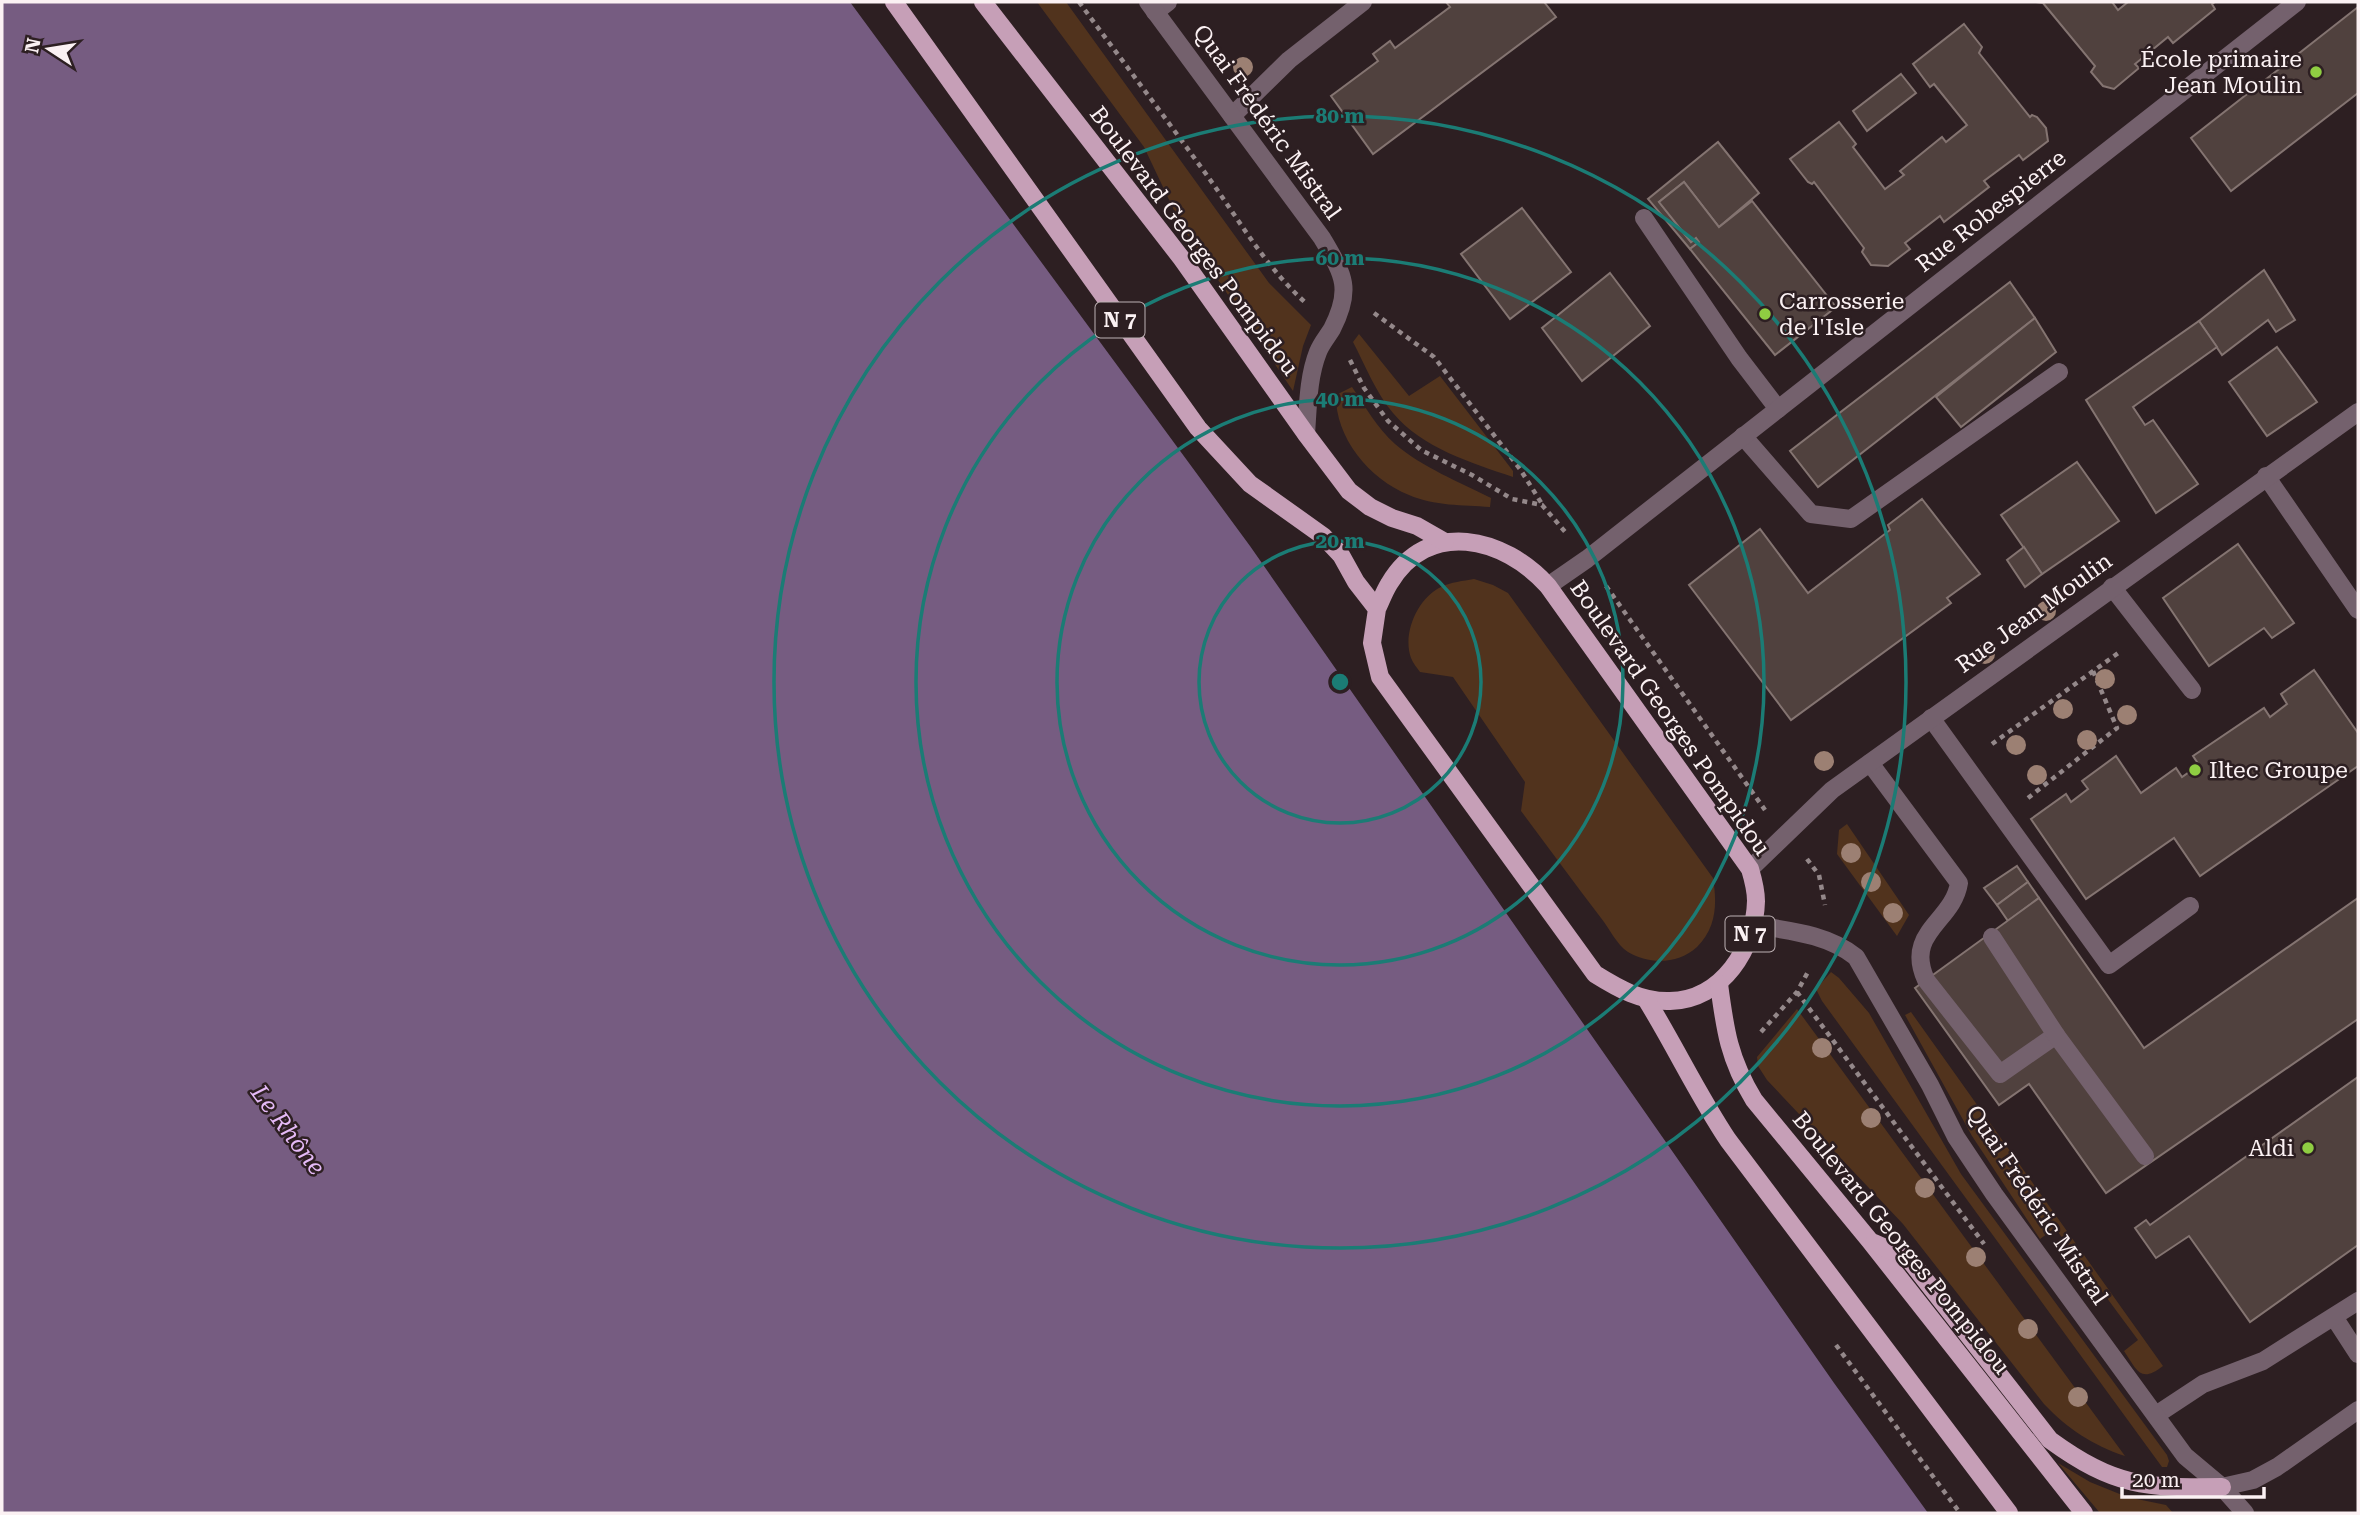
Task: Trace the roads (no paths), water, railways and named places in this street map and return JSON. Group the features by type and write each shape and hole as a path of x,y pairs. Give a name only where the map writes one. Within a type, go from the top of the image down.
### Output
{"main road":[{"name":"N 7","path":"894,2 1198,428 1250,484 1323,536 1340,555 1377,609"},
{"name":"Boulevard Georges Pompidou","path":"983,2 1182,259 1349,491 1370,507 1417,526 1445,542 1464,541 1513,556 1533,570 1548,586 1751,869 1756,898 1754,925 1732,969 1719,984 1730,1052 1741,1079 1754,1100 1870,1241 2084,1513"},
{"name":"N 7","path":"1445,542 1426,548 1407,563 1389,583 1377,609 1372,643 1380,677 1595,974 1622,991 1646,999 1672,1002 1697,995 1719,984"},
{"path":"1646,999 1728,1140 2009,1513"},
{"path":"1870,1241 1908,1258 2050,1440 2068,1453 2096,1470 2142,1485 2171,1488 2222,1487"}],"street":[{"path":"1232,116 1289,60 1363,2"},
{"name":"Rue Robespierre","path":"1548,586 1587,559 2297,2"},
{"name":"Quai Frédéric Mistral","path":"1157,5 1232,116 1322,238 1343,274 1345,292 1333,327 1318,351 1313,368 1306,434"},
{"path":"1644,218 1739,358 1778,409"},
{"path":"1743,436 1811,514 1851,519 2059,372"},
{"name":"Rue Jean Moulin","path":"1751,869 1832,790 2358,412"},
{"path":"2266,476 2358,610"},
{"path":"2112,587 2192,690"},
{"path":"1931,718 2109,965 2190,906"},
{"path":"1870,763 1959,883 1957,896 1925,936 1919,955 1926,980 2000,1074 2056,1035"},
{"name":"Quai Frédéric Mistral","path":"1754,925 1824,938 1844,947 1856,957 1930,1085 1956,1137 1994,1194 2185,1456 2222,1487 2245,1513"},
{"path":"1993,937 2056,1035 2144,1156"},
{"path":"2156,1415 2203,1384 2263,1361 2358,1301"},
{"path":"2334,1317 2358,1354"},
{"path":"2222,1487 2253,1480 2277,1467 2358,1410"}],"water":[{"name":"Le Rhône","path":"2,2 850,2 1250,546 1834,1383 1928,1513 2,1513"}],"place":[{"name":"École primaire Jean Moulin","path":"2316,72"},
{"name":"Carrosserie de l'Isle","path":"1765,314"},
{"name":"Iltec Groupe","path":"2195,770"},
{"name":"Aldi","path":"2308,1148"}]}
